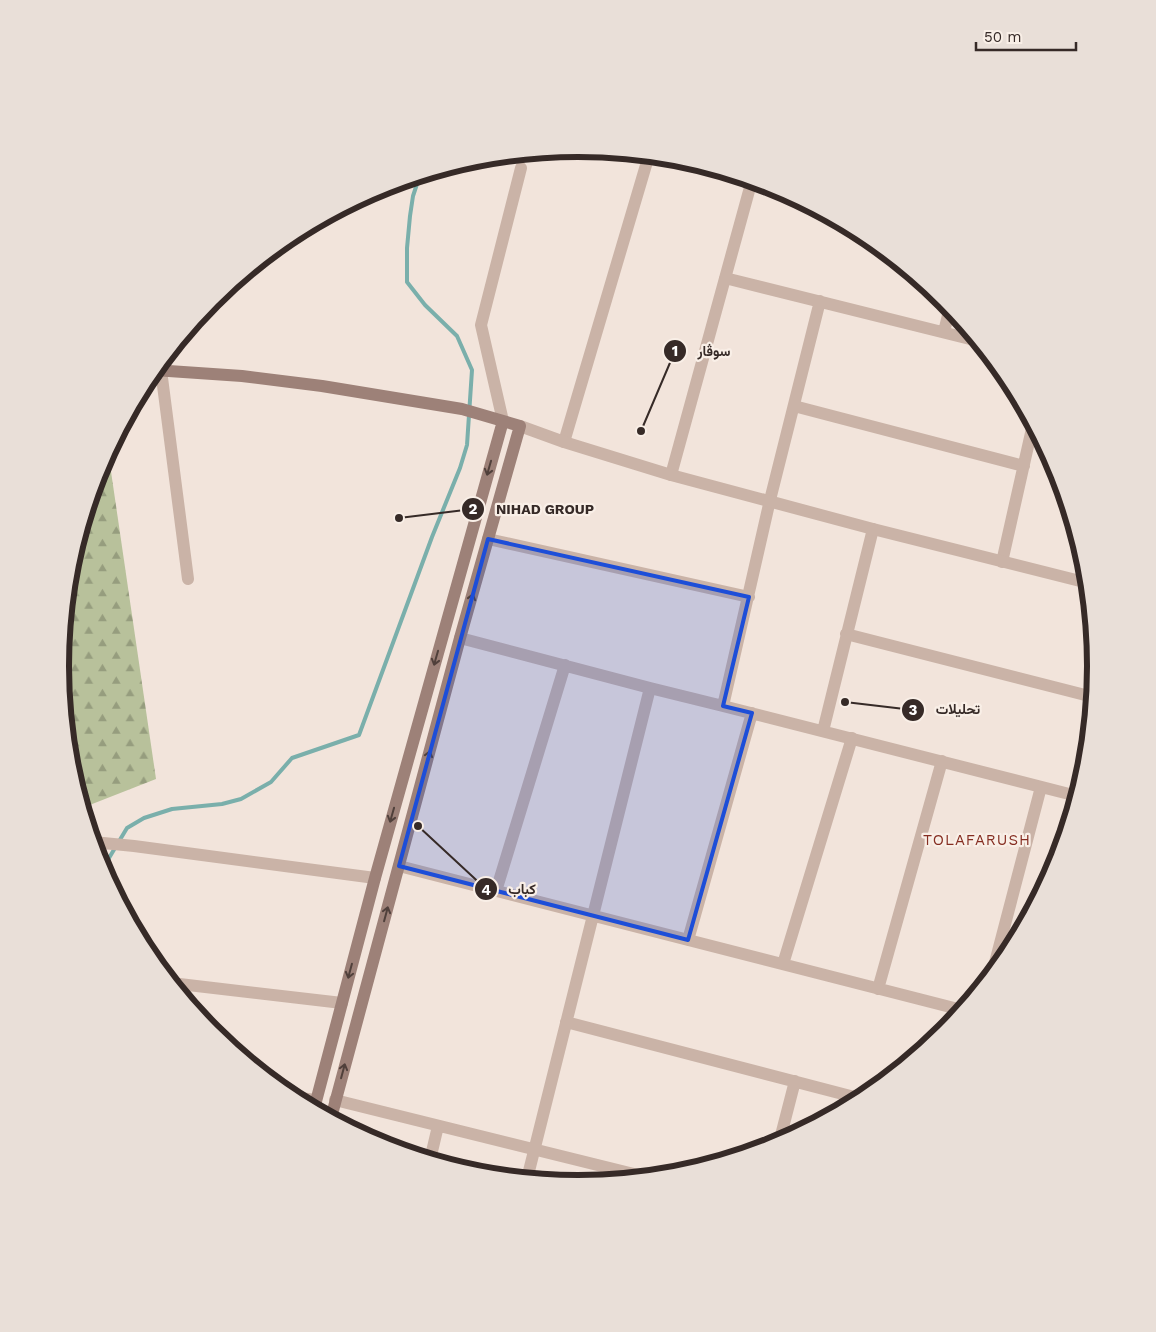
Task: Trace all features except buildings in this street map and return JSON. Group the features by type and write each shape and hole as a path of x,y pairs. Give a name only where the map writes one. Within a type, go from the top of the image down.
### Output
{"main road":[{"path":"164,370 282,380 478,412 520,426 460,638 332,1112"},
{"path":"316,1102 375,878 502,421"},
{"path":"475,518 493,523"}],"street":[{"path":"564,442 647,162"},
{"path":"502,421 481,325 522,168"},
{"path":"671,475 750,187"},
{"path":"725,278 968,338"},
{"path":"724,706 770,500 820,301"},
{"path":"944,332 948,316"},
{"path":"158,378 188,579"},
{"path":"794,406 1024,466"},
{"path":"520,426 564,442 671,475 873,529 1079,580"},
{"path":"1002,562 1031,433"},
{"path":"823,731 873,529"},
{"path":"488,539 749,597"},
{"path":"846,634 1086,694"},
{"path":"460,638 1071,794"},
{"path":"496,891 565,665"},
{"path":"529,1173 650,688"},
{"path":"688,940 752,713"},
{"path":"783,964 852,738"},
{"path":"878,989 942,762"},
{"path":"997,955 1041,787"},
{"path":"101,842 375,878"},
{"path":"399,866 955,1008"},
{"path":"180,983 342,1003"},
{"path":"566,1022 851,1095"},
{"path":"782,1132 795,1081"},
{"path":"335,1100 622,1173"},
{"path":"432,1153 438,1126"}],"highlighted area":[{"path":"488,539 749,597 723,706 752,713 688,940 399,866"}],"green space":[{"path":"110,466 156,779 88,806 73,732 69,666 73,600 86,534"}],"waterway":[{"path":"108,861 127,828 144,818 172,809 222,804 241,799 271,782 292,758 359,735 467,445 472,370 457,336 425,305 407,282 407,248 410,216 417,183"}],"place":[{"name":"سوڤار","path":"641,431"},
{"name":"NIHAD GROUP","path":"399,518"},
{"name":"تحلیلات","path":"845,702"},
{"name":"كباب","path":"418,826"}],"district":[{"name":"TOLAFARUSH","path":"977,840"}]}
